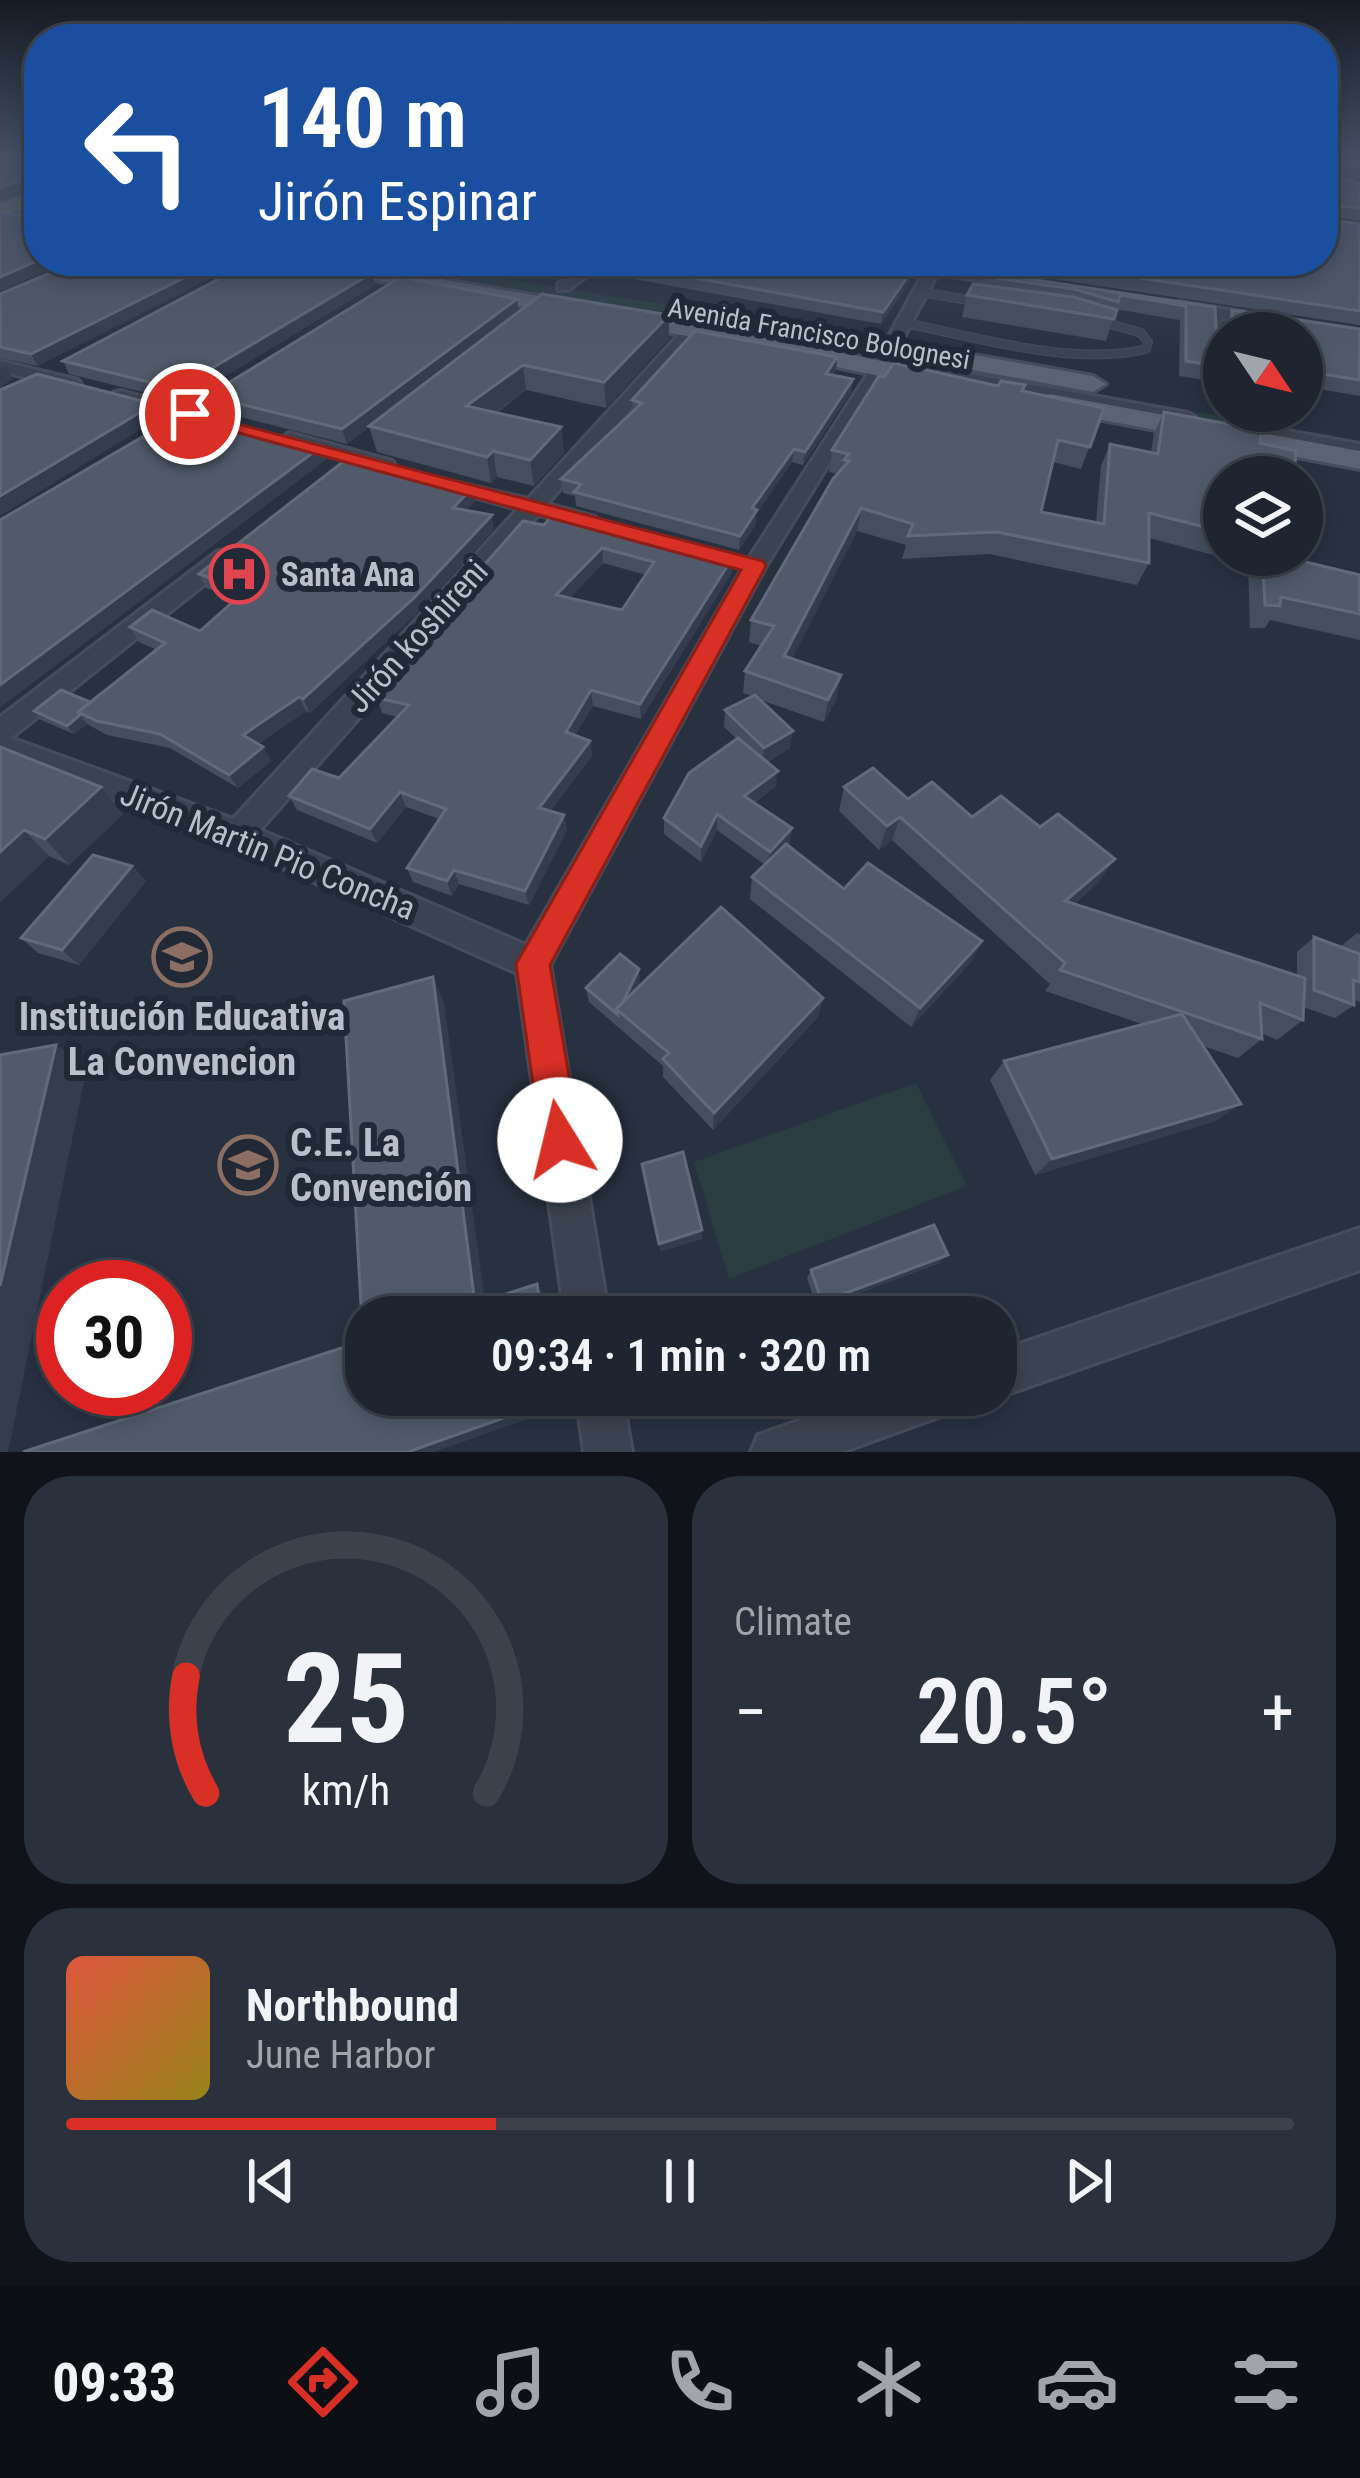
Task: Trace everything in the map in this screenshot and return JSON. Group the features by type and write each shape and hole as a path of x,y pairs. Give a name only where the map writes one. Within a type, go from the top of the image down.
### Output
{"main road":[{"name":"Avenida Francisco Bolognesi","path":"400,277 692,330 890,351 1360,460"},
{"name":"Avenida Francisco Bolognesi","path":"545,304 890,351 1203,403"},
{"name":"Avenida Francisco Bolognesi","path":"1323,424 1360,431"}],"street":[{"path":"406,276 692,330"},
{"path":"545,304 580,276"},
{"path":"584,1296 533,964 744,563 890,351 929,276"},
{"path":"949,276 1042,286"},
{"path":"1151,303 1210,312"},
{"name":"Jirón koshireni","path":"238,834 692,330"},
{"path":"890,351 1360,448"},
{"path":"0,366 231,424"},
{"path":"21,387 63,366"},
{"path":"171,426 210,402"},
{"path":"272,435 363,449 399,469"},
{"path":"335,471 363,449"},
{"path":"421,476 599,526"},
{"path":"0,732 242,543"},
{"name":"Jirón Martin Pio Concha","path":"0,745 238,834 533,964"},
{"path":"1017,1368 1360,1249"},
{"path":"602,1416 608,1452"},
{"path":"775,1452 879,1416"}],"lane":[{"path":"934,276 990,303"},
{"path":"890,351 1137,355 1146,349 1148,341 1141,334 1083,318"}],"green space":[{"path":"384,276 478,276 737,314 819,331 869,350 812,352"},
{"path":"910,361 1203,413 1203,428 903,374"},
{"path":"1222,432 1309,432 1360,441 1360,457"},
{"path":"916,1083 967,1186 729,1279 694,1162"}],"building":[{"path":"0,222 24,222 24,267 0,277"},
{"path":"1338,222 1360,224 1360,311 1126,276 1338,276"},
{"path":"43,276 188,276 31,354 0,347 0,294"},
{"path":"224,276 367,276 177,389 63,361"},
{"path":"684,276 908,276 883,312"},
{"path":"981,276 1010,276 1215,307 1215,312 1203,312 1203,364 1186,361 1186,306 1120,295 1118,302 1074,289"},
{"path":"401,277 517,299 342,429 207,396"},
{"path":"973,284 1074,297 1117,310 1114,319 967,295"},
{"path":"542,294 669,315 604,382 523,365 466,406 561,427 530,460 493,451 487,457 369,426"},
{"path":"1323,324 1360,329 1360,380 1323,374"},
{"path":"695,331 837,357 826,374 853,379 805,452 794,449 752,508 757,510 740,536 574,492 581,484 561,479 642,403 632,400"},
{"path":"894,363 998,386 1001,381 1025,385 1022,391 1104,408 1090,447 1058,440 1041,512 1104,524 1110,444 1158,454 1164,412 1203,419 1203,432 1261,432 1260,443 1296,451 1296,456 1203,456 1203,527 1149,513 1149,563 997,532 908,536 913,524 861,508 784,656 841,675 828,700 745,671 774,626 751,620 833,479 849,461 844,460 849,454 832,450 879,376 884,377"},
{"path":"37,374 154,404 0,496 0,390"},
{"path":"185,412 322,446 0,685 0,520"},
{"path":"353,454 473,487 453,508 492,515 415,597 303,699 299,697 243,735 263,747 229,775 160,734 97,721 78,712 165,643 130,627 152,610 200,631 245,591 199,574"},
{"path":"558,508 733,557 640,704 591,690 566,732 590,741 539,808 564,815 525,891 454,870 447,881 407,868 446,809 400,792 370,829 289,796 312,769 339,778 409,705 377,698 427,636 424,633 523,521 544,525","holes":["602,548 654,562 622,610 556,595"]},
{"path":"1323,566 1360,575 1360,614 1281,597 1280,606 1265,605 1263,576 1323,576"},
{"path":"61,690 90,702 67,726 34,711"},
{"path":"755,695 793,731 764,748 725,710"},
{"path":"738,738 778,771 744,796 792,828 770,852 717,814 701,846 664,818 689,773"},
{"path":"0,747 101,787 45,839 24,830 0,852"},
{"path":"873,768 908,799 932,782 972,817 1001,796 1040,827 1058,814 1115,859 1065,901 1305,978 1303,1020 1260,1003 1262,1039 1060,970 1065,963 900,817 887,826 844,787"},
{"path":"786,844 844,889 868,863 982,941 920,1008 752,877"},
{"path":"93,855 132,866 62,950 21,938"},
{"path":"721,907 823,998 714,1113 663,1059 669,1053 616,1009"},
{"path":"1314,937 1360,954 1360,982 1353,980 1354,1005 1314,990"},
{"path":"620,954 639,969 617,1014 586,988"},
{"path":"433,977 474,1296 360,1296 344,1001"},
{"path":"1182,1014 1241,1104 1052,1159 1004,1061"},
{"path":"56,1045 0,1286 0,1055"},
{"path":"683,1152 702,1230 659,1244 642,1164"},
{"path":"934,1225 948,1255 838,1296 820,1296 811,1270"},
{"path":"537,1284 539,1296 500,1296"},
{"path":"345,1347 345,1416 509,1416 408,1452 23,1452 133,1416 192,1416 192,1397"}],"place":[{"name":"Santa Ana","path":"239,574"},
{"name":"Institución Educativa La Convencion","path":"182,957"},
{"name":"C.E. La Convención","path":"248,1165"}],"route":[{"path":"190,414 755,566 533,964 560,1140"}]}
